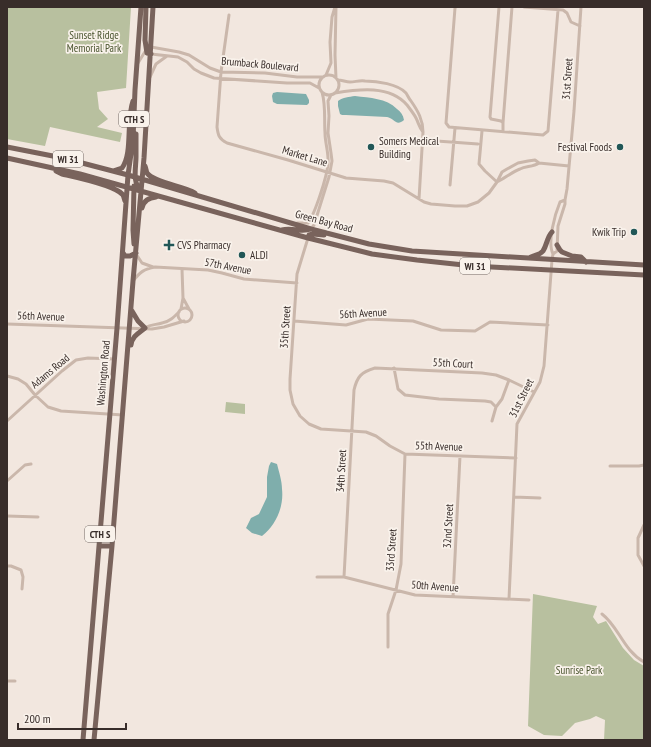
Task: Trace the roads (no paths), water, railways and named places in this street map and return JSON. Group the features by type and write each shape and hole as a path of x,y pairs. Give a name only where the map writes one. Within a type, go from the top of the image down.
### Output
{"main road":[{"name":"Washington Road","path":"83,740 128,175 133,140 134,97 141,7"},
{"path":"146,7 145,40 148,49 147,53 151,54"},
{"path":"148,49 153,7"},
{"name":"Washington Road","path":"94,740 132,309 151,54"},
{"path":"111,171 122,168 125,163 130,108 134,97"},
{"path":"134,97 136,149 135,177 138,188 141,191"},
{"name":"Green Bay Road","path":"7,147 62,158 128,175 311,229 369,244 412,251 530,258 553,257 586,262 644,265"},
{"name":"Green Bay Road","path":"7,158 80,174 282,231 372,254 473,266 644,275"},
{"path":"144,158 146,171 152,177 188,189 201,197"},
{"path":"46,166 62,174 112,188 123,196 126,208"},
{"path":"122,253 125,256 130,256 136,253 133,230 135,190 134,184 128,175"},
{"path":"137,238 144,203 148,199 160,196"},
{"path":"282,231 291,229 304,231 311,229"},
{"path":"530,258 542,252 549,235 552,232"},
{"path":"308,238 311,234 330,234"},
{"path":"557,245 560,250 565,253 572,256 581,257 586,262"},
{"path":"127,366 132,341 136,335 146,328 137,320 132,309"},
{"path":"99,546 112,546"}],"street":[{"path":"311,229 314,225 328,173 324,100 322,92 319,88 319,82 324,76 331,62 330,46 332,16 336,7"},
{"path":"335,93 339,87 335,55 336,7"},
{"path":"456,7 446,123 449,127 455,128 543,135 548,131 558,10"},
{"path":"499,7 490,117 492,119 502,121 503,123"},
{"path":"503,131 512,7"},
{"path":"524,7 563,10 568,13 571,22 580,26"},
{"name":"31st Street","path":"553,257 557,251 558,226 566,204 565,200 574,111 581,7"},
{"name":"Market Lane","path":"229,15 220,79 217,127 221,140 227,143 346,178 393,183 424,202 448,206 467,206 478,202 489,193 498,182 512,172 535,165 539,162"},
{"path":"137,64 148,49"},
{"name":"Brumback Boulevard","path":"148,49 179,52 189,55 210,68 221,72 265,73 297,77 324,76"},
{"name":"Brumback Boulevard","path":"151,54 178,58 187,62 194,69 205,75 220,79 310,83 319,88"},
{"path":"149,80 156,64 167,56"},
{"path":"324,76 332,75 337,79 349,82 364,81 386,83 405,92 416,108 423,124 419,199"},
{"path":"322,92 331,95 335,93 364,90 385,92 393,95 400,98 407,105 423,132"},
{"path":"294,224 308,223 311,219 332,161 328,134 328,101 331,95"},
{"path":"450,185 455,128"},
{"path":"482,130 479,164 498,182"},
{"path":"422,140 478,144"},
{"name":"Market Lane","path":"498,182 502,172 518,163 535,160 539,162 569,166"},
{"name":"31st Street","path":"509,599 517,424 540,382 544,366 553,257 551,249 552,232 560,202 565,200"},
{"name":"35th Street","path":"300,416 293,404 290,379 297,274 308,238"},
{"name":"57th Avenue","path":"136,253 142,262 155,267 214,270 244,279 297,283"},
{"path":"133,281 139,274 147,269 155,267"},
{"path":"182,269 183,298 179,318 184,321 188,321 192,314 183,298"},
{"path":"180,311 185,308 189,309"},
{"name":"56th Avenue","path":"146,328 149,325 167,322 180,311"},
{"name":"56th Avenue","path":"294,321 346,325 368,319 413,321 441,330 475,331 490,322 548,325"},
{"name":"56th Avenue","path":"7,324 152,329 184,321"},
{"name":"Adams Road","path":"7,421 76,360 88,358 114,359"},
{"name":"55th Court","path":"367,370 375,368 394,368 482,373 496,375 534,392"},
{"path":"394,368 398,388 405,395 485,401 491,402 496,407"},
{"name":"34th Street","path":"344,577 354,390 356,382 361,374 367,370"},
{"path":"7,376 18,379 26,384 48,407 61,411 123,415"},
{"path":"492,421 496,407 502,399 509,380"},
{"name":"55th Avenue","path":"300,416 309,424 321,429 366,432 376,436 404,454 516,458"},
{"name":"33rd Street","path":"388,647 388,614 396,590 401,564 404,454"},
{"name":"32nd Street","path":"454,597 460,456"},
{"path":"8,479 25,465 31,464"},
{"path":"610,466 644,465"},
{"path":"514,496 540,498"},
{"path":"7,516 38,517"},
{"path":"644,525 638,538 638,555 644,566"},
{"path":"7,566 21,570 23,577 22,589"},
{"name":"50th Avenue","path":"317,577 344,577 415,595 529,600"},
{"path":"602,614 608,618 629,650 644,662"},
{"path":"7,681 15,681"}],"water":[{"path":"273,93 306,94 309,103 307,105 277,104 273,102 272,96"},
{"path":"355,96 378,99 393,105 400,111 404,120 399,123 387,117 340,114 338,101"},
{"path":"271,462 277,464 282,483 282,502 275,521 262,536 252,533 246,528 251,518 259,514 267,497 267,477"}],"place":[{"name":"Somers Medical Building","path":"371,147"},
{"name":"Festival Foods","path":"620,147"},
{"name":"Kwik Trip","path":"634,232"},
{"name":"CVS Pharmacy","path":"169,245"},
{"name":"ALDI","path":"242,255"}],"park label":[{"name":"Sunset Ridge Memorial Park","path":"94,41"},
{"name":"Sunrise Park","path":"579,670"}]}
